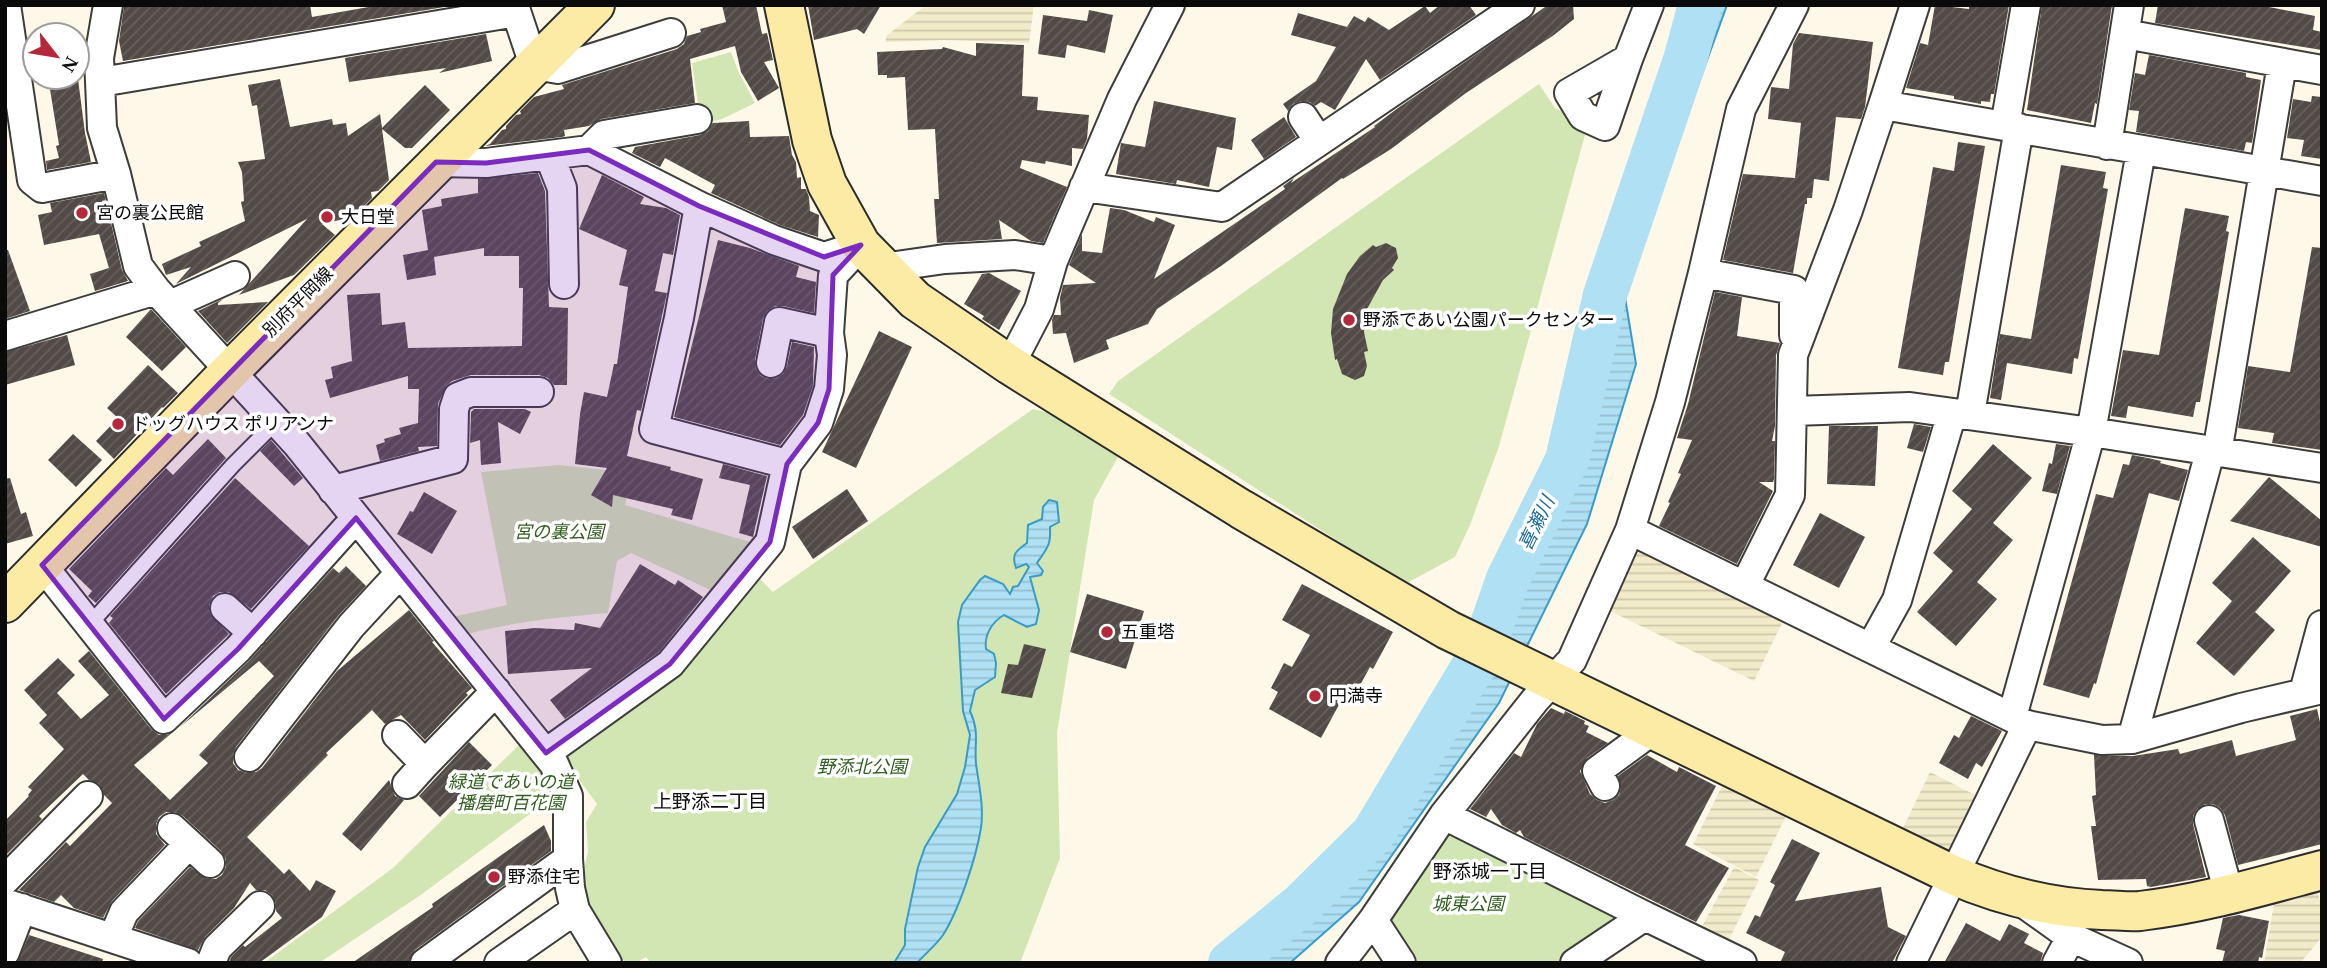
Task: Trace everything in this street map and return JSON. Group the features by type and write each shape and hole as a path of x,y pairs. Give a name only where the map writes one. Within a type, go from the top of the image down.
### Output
{"street":[{"path":"6,5 21,50"},
{"path":"108,5 92,66 102,128 117,174 138,266 163,297 278,421 554,764 568,796 568,859 575,910 607,963"},
{"name":"別府平岡線","path":"5,603 436,162 595,5"},
{"path":"785,5 812,140 827,184 872,256 915,300 1010,365 1241,509 1448,630 1953,875 2018,900 2076,908 2137,911 2193,903 2322,870"},
{"path":"1010,365 1039,309 1053,261 1122,99 1170,5"},
{"path":"1084,187 1222,207 1520,5"},
{"path":"1628,59 1649,5"},
{"path":"1340,963 1373,920 1444,815 1535,699 1544,677 1572,660 1630,530 1670,402 1741,109 1794,5"},
{"path":"1793,355 1843,223 1915,5"},
{"path":"1871,647 1897,600 1961,414 2012,127 2026,5"},
{"path":"2107,145 2129,5"},
{"path":"92,66 515,9 534,65 558,69 671,33"},
{"path":"2125,34 2322,70"},
{"path":"2132,739 2213,453 2281,64"},
{"path":"27,91 32,180 42,188 117,174"},
{"path":"1883,106 2322,181"},
{"path":"1303,117 1319,141"},
{"path":"436,162 486,163 549,156 589,149 604,135 697,119"},
{"path":"589,149 699,206 774,240 824,257 945,259 1015,255 1053,261"},
{"path":"1911,963 1953,875 2020,721 2091,432 2141,151"},
{"path":"549,156 562,188 564,284"},
{"path":"699,206 679,318 654,429 788,464"},
{"path":"546,753 670,664 770,542 788,464 818,423 829,389 832,355 829,333 834,275 872,256"},
{"path":"1703,272 1794,290 1790,495 1745,586"},
{"path":"5,336 163,297 235,276"},
{"path":"771,363 779,322 829,333"},
{"path":"332,490 465,458 454,409 458,397 510,381 539,392"},
{"path":"1793,411 1910,407 2322,468"},
{"path":"43,565 164,719 253,633 356,518"},
{"path":"1630,530 2020,721 2102,740 2132,739 2313,690 2322,625"},
{"path":"249,757 263,721 400,573"},
{"path":"225,607 253,633"},
{"path":"397,735 416,774 496,691"},
{"path":"1605,786 1597,771 1653,730"},
{"path":"5,880 88,796"},
{"path":"1444,815 1738,962"},
{"path":"2209,820 2229,894"},
{"path":"113,938 124,912 180,836 210,863"},
{"path":"425,963 568,859"},
{"path":"2018,900 2071,937 2128,963"},
{"path":"5,952 14,906 188,963"},
{"path":"211,963 217,948 259,906"},
{"path":"499,963 575,910"},
{"path":"1575,963 1645,916"},
{"path":"1373,920 1401,963"},
{"path":"2057,963 2071,937"}],"lane":[{"path":"90,625 184,518 278,421"}],"highlighted area":[{"path":"589,150 699,206 824,257 861,245 833,275 829,389 818,423 787,464 770,542 670,664 546,753 356,518 238,649 164,719 42,565 436,162 486,163"}],"shaded area":[{"path":"926,5 1034,5 1029,43 945,40 886,42 886,36"},
{"path":"1643,548 1785,617 1754,681 1604,608 1631,552"},
{"path":"1930,772 1979,797 1954,849 1941,853 1901,832"},
{"path":"1724,782 1787,814 1756,877 1693,844"},
{"path":"1734,867 1759,880 1727,943 1700,930"},
{"path":"2317,888 2322,910 2322,937 2300,963 2264,963 2275,897"}],"green space":[{"path":"731,52 755,103 722,119 701,124 692,63"},
{"path":"1539,84 1555,108 1588,124 1499,446 1470,525 1455,557 1405,584 1109,394 1118,381"},
{"name":"野添北公園","path":"1033,409 1052,414 1119,455 1094,500 1057,733 1060,858 1020,963 651,963 646,957 636,963 626,963 599,930 581,884 588,851 586,822 597,804 558,751 756,575 773,592"},
{"name":"宮の裏公園","path":"559,465 633,473 625,505 760,545 719,594 631,553 617,561 608,613 536,621 464,635 448,618 507,605 481,472"},
{"name":"緑道であいの道 播磨町百花園","path":"520,744 553,783 558,793 422,894 319,963 264,963 393,868"},
{"name":"城東公園","path":"1452,831 1617,913 1617,925 1555,963 1414,963 1389,918 1439,840"}],"water":[{"path":"1700,5 1727,5 1668,168 1650,199 1621,273 1636,364 1587,524 1499,703 1359,902 1290,963 1230,963 1302,904 1373,834 1483,650 1508,579 1567,460 1605,295 1686,57"},
{"path":"1049,500 1057,502 1059,522 1050,527 1048,546 1037,563 1043,571 1041,575 1030,577 1039,610 1036,624 1027,627 1004,615 996,621 988,634 986,644 986,649 994,654 995,677 975,690 970,711 976,732 976,764 982,820 966,883 955,912 937,942 917,963 894,963 905,945 905,929 925,847 957,794 965,767 970,735 963,711 958,622 962,605 985,576 1003,584 1010,594 1013,587 1018,586 1029,567 1026,564 1016,568 1014,556 1027,543 1028,525 1042,519 1043,507"}],"building":[{"path":"310,5 312,17 380,5 456,5 123,61 119,41 124,6"},
{"path":"722,5 756,5 762,34 767,33 773,60 764,62 779,88 758,101 741,72 735,46 690,59 695,103 601,119 589,126 564,130 565,136 562,137 485,146 506,129 516,115 521,114 520,111 534,97 564,89 562,85 677,49 684,44 687,36 701,32 700,29 726,22"},
{"path":"808,5 881,5 864,34 857,29 814,40"},
{"path":"1440,5 1469,5 1476,15 1380,80 1366,59 1335,110 1321,102 1315,106 1301,101 1293,104 1288,111 1283,104 1316,81 1336,47 1291,35 1298,13 1347,27 1354,16 1365,22 1368,17 1389,30 1425,6 1430,13"},
{"path":"1548,5 1573,5 1574,19 1466,93 1391,149 1342,178 1157,309 1148,324 1106,340 1109,349 1074,363 1066,333 1053,334 1054,315 1061,315 1060,298 1063,285 1096,283 1069,265 1082,234 1082,251 1102,253 1110,208 1124,210 1154,222 1156,217 1175,225 1154,279 1285,189 1283,186 1294,178 1291,183"},
{"path":"1935,5 1969,9 1969,5 2009,5 1994,94 1991,94 1990,102 1981,101 1981,104 1954,99 1954,96 1906,88 1920,43 1928,45"},
{"path":"2042,5 2112,5 2097,104 2095,103 2091,123 2027,110"},
{"path":"2158,5 2259,5 2315,16 2313,30 2322,32 2322,50 2155,23"},
{"path":"1089,10 1113,15 1105,53 1067,45 1065,58 1038,54 1043,15 1087,21"},
{"path":"1799,33 1873,42 1865,107 1861,119 1836,117 1829,181 1814,179 1812,198 1807,198 1805,204 1793,273 1723,260 1743,174 1795,178 1801,123 1768,119 1771,87 1789,89 1793,44"},
{"path":"486,34 492,61 439,73 446,68 349,82 345,58"},
{"path":"976,43 1024,45 1022,96 1038,97 1037,110 1089,115 1087,139 1083,149 1072,148 1072,166 1022,160 1020,168 1067,187 1043,243 1031,241 999,220 1002,239 937,243 934,199 939,199 935,129 908,130 905,77 887,78 887,75 878,75 877,52 943,47 976,56"},
{"path":"2149,55 2246,73 2246,77 2261,80 2252,143 2246,142 2244,151 2136,132 2139,111 2129,110 2135,73 2145,75"},
{"path":"280,79 290,127 332,119 333,125 346,123 348,136 380,114 382,128 425,85 450,110 412,148 405,148 382,129 389,180 378,191 371,192 372,198 353,217 322,224 335,235 294,275 239,295 307,219 176,284 191,267 166,275 162,264 201,246 199,242 245,221 241,202 244,201 242,172 238,162 265,159 257,105 252,106 248,85"},
{"path":"50,91 80,91 91,162 47,170 46,161 59,158 56,146 59,145"},
{"path":"2312,96 2322,97 2322,159 2301,156 2304,140 2287,138 2293,99 2311,102"},
{"path":"1154,101 1236,118 1232,150 1217,147 1209,187 1177,180 1176,184 1116,174 1121,143 1145,147"},
{"path":"1284,117 1296,137 1264,159 1251,140"},
{"path":"749,121 750,137 789,136 797,178 801,177 801,189 806,189 810,211 819,215 818,237 780,225 711,193 715,185 665,158 660,167 632,153 635,147 700,135 708,131 713,123"},
{"path":"1958,142 1985,146 1949,362 1945,362 1943,375 1898,368 1933,167 1954,171"},
{"path":"2061,165 2106,172 2103,188 2108,189 2078,359 2074,358 2072,374 2007,363 2001,400 1990,398 2000,334 2031,339"},
{"path":"538,173 545,191 549,307 568,308 567,385 554,385 548,378 539,375 471,375 452,381 446,386 438,404 437,446 418,447 419,451 380,461 376,445 385,442 384,439 401,434 399,428 418,423 419,389 408,389 408,376 330,398 325,380 333,378 331,367 352,361 347,295 380,293 382,325 405,322 408,348 522,346 523,288 519,288 519,256 484,256 484,248 434,257 436,275 407,280 403,255 428,250 422,210 442,206 441,199 478,193 478,179"},
{"path":"602,175 644,197 640,204 666,208 680,215 673,255 663,253 655,291 667,293 641,411 637,410 627,456 671,467 670,470 703,479 692,520 671,515 673,509 613,495 612,507 591,495 607,468 575,464 584,392 607,397 614,364 617,364 628,287 619,285 627,250 579,229"},
{"name":"宮の裏公民館","path":"104,193 122,270 128,281 95,291 90,274 109,268 99,234 44,245 38,215 52,212 50,203"},
{"path":"2185,208 2229,216 2226,231 2229,232 2200,402 2196,402 2193,417 2128,406 2126,418 2111,416 2123,350 2159,355"},
{"path":"718,240 750,248 799,266 796,277 816,282 814,313 775,306 767,311 763,319 755,360 756,369 761,376 768,379 783,374 792,342 814,347 813,386 803,415 780,445 674,417"},
{"name":"野添であい公園パークセンター","path":"1386,243 1396,248 1398,258 1392,268 1394,270 1383,280 1367,309 1364,332 1368,351 1364,352 1367,366 1364,376 1355,380 1342,374 1337,359 1335,360 1331,333 1333,309 1347,274 1360,256 1373,245 1376,247"},
{"path":"2312,247 2322,248 2322,450 2272,443 2274,433 2238,428 2248,366 2290,372"},
{"path":"5,250 8,250 30,311 5,319"},
{"path":"989,273 1021,291 999,330 982,319 984,316 964,304 982,274"},
{"path":"1715,292 1742,297 1737,336 1780,343 1776,355 1775,426 1772,441 1775,441 1774,479 1773,482 1759,482 1773,491 1737,564 1659,526 1692,440 1677,438"},
{"path":"223,299 218,305 268,302 227,343 198,311"},
{"path":"151,309 186,347 162,371 126,337"},
{"path":"879,331 912,347 856,468 822,452"},
{"path":"67,335 75,365 5,385 5,352"},
{"path":"148,365 178,393 114,459 96,441 118,418 107,408"},
{"path":"474,409 525,409 531,412 520,434 498,422 501,463 481,465 480,440 470,443 471,412"},
{"path":"1914,424 1931,427 1923,452 1907,448"},
{"path":"1829,426 1878,426 1875,486 1827,484"},
{"path":"73,434 102,460 76,487 48,460"},
{"path":"208,439 226,458 96,603 88,596 92,591 69,569 166,468 173,475"},
{"path":"271,440 303,478 294,486 260,451"},
{"path":"1993,444 2032,478 1993,523 2013,540 1977,582 1997,599 1956,646 1917,612 1953,571 1933,553 1972,509 1952,491"},
{"path":"2056,444 2070,446 2057,494 2042,491"},
{"path":"2132,455 2188,470 2179,501 2149,493 2096,684 2094,683 2089,698 2043,685 2096,494 2113,498 2123,464 2129,465"},
{"path":"723,464 767,476 753,537 739,533 750,485 719,478"},
{"path":"2269,477 2322,521 2322,547 2230,521"},
{"path":"10,478 21,514 26,512 33,536 5,544 5,479"},
{"path":"235,478 309,546 251,609 229,592 220,592 213,596 209,605 210,614 229,634 166,694 109,623 113,618 110,616"},
{"path":"847,489 868,521 813,559 792,527"},
{"path":"424,492 457,511 432,554 397,534"},
{"path":"1820,513 1865,537 1839,588 1793,565"},
{"path":"2253,537 2291,571 2255,612 2275,630 2234,676 2196,643 2232,601 2212,583"},
{"path":"640,564 675,585 678,580 703,597 659,652 565,719 550,700 592,668 508,674 505,631 535,628 574,630 575,623 600,628"},
{"path":"346,566 366,586 338,616 236,747 233,763 238,770 247,773 262,768 337,671 409,610 434,641 432,642 472,688 425,740 401,715 385,724 372,710 326,753 328,755 247,837 284,874 289,869 310,891 316,880 336,891 322,917 259,963 229,963 231,957 243,945 245,947 282,918 276,911 272,895 265,890 256,890 250,883 234,908 205,937 198,950 135,928 138,921 190,867 207,879 216,879 226,867 226,859 221,851 183,816 175,812 166,812 159,817 156,834 165,845 112,901 103,918 74,908 61,895 54,902 19,890 66,842 70,846 112,803 99,784 83,774 39,816 42,819 5,856 5,821 29,796 32,790 28,787 64,749 39,723 47,715 24,690 58,658 75,675 57,693 81,719 109,695 78,661 89,651 151,729 159,735 173,732 134,765 170,800 208,763 199,755 274,676 259,661 180,727 250,660 333,568 339,573"},
{"path":"1302,584 1393,632 1349,705 1341,701 1321,738 1269,709 1278,692 1271,688 1284,663 1292,667 1310,635 1282,620"},
{"name":"五重塔","path":"1087,594 1144,611 1126,669 1070,652"},
{"path":"1024,644 1046,649 1032,698 1001,693 1008,664 1018,665"},
{"path":"1551,708 1564,714 1565,711 1585,721 1584,724 1589,726 1586,732 1608,743 1587,758 1580,771 1590,794 1597,800 1605,803 1619,795 1621,787 1618,776 1647,755 1677,772 1679,767 1716,786 1685,845 1729,868 1696,922 1524,837 1520,830 1516,833 1502,825 1491,809 1486,817 1470,809 1514,753 1521,757 1537,724"},
{"path":"2317,709 2322,731 2322,844 2238,865 2225,815 2213,804 2205,804 2197,809 2193,824 2206,877 2151,887 2147,886 2146,879 2098,880 2091,826 2096,826 2092,796 2096,795 2094,755 2133,756 2178,749 2180,754 2232,740 2236,756 2296,740 2290,716"},
{"path":"1971,716 2002,731 1982,767 1976,763 1968,779 1939,763 1954,735 1959,738"},
{"path":"469,742 492,765 440,817 419,796"},
{"path":"389,780 395,796 404,800 361,851 342,834"},
{"name":"野添住宅","path":"544,825 551,841 551,851 415,950 409,961 352,963 433,907 432,904"},
{"path":"1792,839 1820,853 1795,901 1881,887 1888,927 1906,936 1892,963 1780,963 1785,952 1746,933 1755,915 1760,917 1775,885 1770,882"},
{"path":"2239,915 2269,921 2262,958 2259,957 2258,963 2222,963 2225,951 2216,949 2223,918"},
{"path":"1966,923 2000,941 2009,924 2029,934 2024,943 2043,953 2040,963 1944,963"},
{"path":"29,935 103,959 102,963 17,963"}],"waterway":[{"name":"喜瀬川","path":"1230,963 1302,904 1373,834 1483,650 1508,579 1567,460 1605,295 1686,57 1700,5"}],"place":[{"name":"宮の裏公民館","path":"82,213"},
{"name":"大日堂","path":"327,217"},
{"name":"野添であい公園パークセンター","path":"1349,320"},
{"name":"ドッグハウス ポリアンナ","path":"118,424"},
{"name":"五重塔","path":"1107,632"},
{"name":"円満寺","path":"1315,696"},
{"name":"野添住宅","path":"494,877"}],"district":[{"name":"上野添二丁目","path":"710,801"},
{"name":"野添城一丁目","path":"1490,871"}]}
